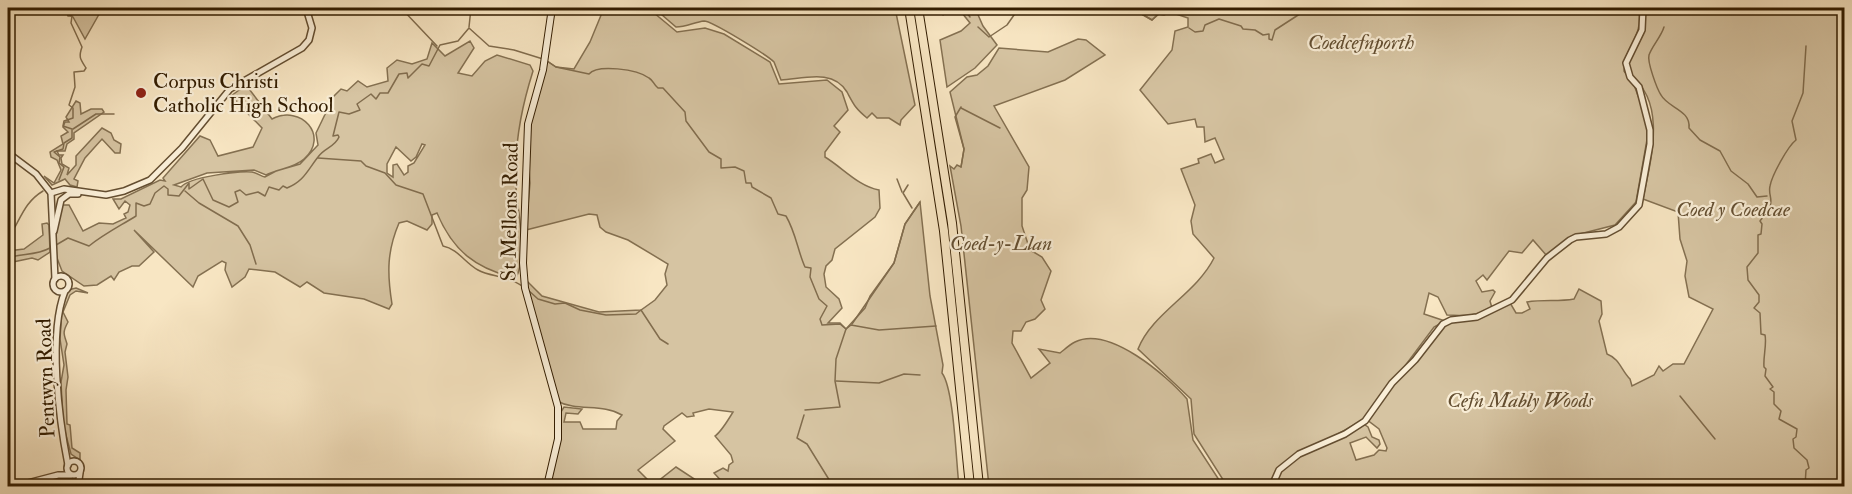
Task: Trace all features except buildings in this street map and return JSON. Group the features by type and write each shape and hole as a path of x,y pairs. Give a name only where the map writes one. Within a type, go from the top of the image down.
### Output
{"highway":[{"path":"909,8 944,231 970,486"},
{"path":"918,8 952,223 979,486"}],"main road":[{"name":"St Mellons Road","path":"547,486 558,439 558,406 528,301 523,270 528,124 543,70 552,8"}],"street":[{"path":"51,193 64,189 106,195 128,189 153,177 183,148 230,89 307,44 312,32 312,21 306,8"},
{"path":"1272,486 1279,470 1299,454 1345,434 1365,421 1392,383 1415,360 1443,324 1451,320 1477,317 1512,300 1547,258 1570,240 1576,237 1606,234 1619,227 1639,205 1650,144 1650,130 1639,87 1630,77 1626,63 1642,30 1643,8"},
{"path":"8,153 27,167 51,193 55,263 53,286 57,291 65,291 69,284 55,263"},
{"path":"53,235 63,198 69,194 85,192"},
{"path":"55,279 63,276"},
{"name":"Pentwyn Road","path":"57,291 60,305"},
{"name":"Pentwyn Road","path":"65,291 60,305 57,338 61,426 68,465 78,486"},
{"name":"Pentwyn Road","path":"66,449 81,465 78,486"},
{"name":"Pentwyn Road","path":"68,465 76,461"},
{"path":"58,475 68,465"},
{"path":"16,486 58,475 80,473"}],"green space":[{"path":"57,8 102,9 85,39 73,17"},
{"path":"604,8 648,8 677,32 705,28 724,34 770,62 779,84 827,80 842,92 848,110 834,126 840,132 825,152 825,157 857,181 879,190 880,208 875,217 835,249 832,260 826,266 824,274 826,287 839,299 842,308 828,323 840,323 846,329 865,308 870,296 894,263 905,224 920,202 930,296 943,365 942,373 952,409 959,486 726,486 714,473 723,468 728,471 729,465 733,462 731,455 715,436 733,412 709,409 693,413 694,416 687,417 682,413 664,426 663,429 675,441 638,470 653,485 676,467 705,486 547,486 558,439 559,415 564,407 582,409 578,414 566,413 564,422 580,422 583,429 616,429 617,421 622,415 606,409 573,406 557,401 548,376 526,280 542,296 599,312 641,310 655,300 667,285 665,274 668,264 628,240 606,232 600,227 597,215 589,214 526,230 530,183 528,153 531,118 547,61 556,67 574,69 590,42"},
{"path":"654,8 895,8 915,105 901,120 900,125 889,118 877,118 872,113 867,118 855,106 841,85 834,80 826,77 807,77 781,80 774,62 728,32 704,21 676,27"},
{"path":"958,8 975,8 983,26 997,45 975,68 947,87 940,40 961,31 970,23"},
{"name":"Coedcefnporth","path":"1131,8 1639,8 1638,28 1627,54 1624,71 1634,85 1646,117 1648,134 1636,202 1615,225 1572,236 1547,256 1533,240 1522,253 1509,251 1487,280 1483,275 1476,281 1482,292 1493,290 1495,292 1490,301 1492,308 1487,311 1471,315 1447,315 1438,297 1429,293 1424,314 1445,321 1434,327 1366,418 1277,469 1269,486 1227,486 1194,434 1191,399 1138,349 1153,325 1196,282 1214,258 1193,234 1191,221 1195,205 1181,169 1199,163 1198,159 1211,154 1215,163 1224,159 1215,138 1205,142 1204,127 1197,127 1195,119 1168,124 1140,90 1172,50 1175,31 1188,27 1188,18 1170,12 1164,15 1158,14 1152,20"},
{"path":"1644,8 1844,8 1844,486 1272,486 1288,464 1299,456 1323,441 1362,423 1368,427 1372,437 1379,440 1380,444 1377,448 1366,437 1350,443 1356,460 1374,455 1379,450 1386,451 1387,448 1379,429 1366,419 1443,324 1477,317 1509,301 1516,313 1522,313 1530,309 1527,302 1574,299 1579,289 1601,301 1602,314 1599,321 1607,354 1618,362 1632,386 1654,375 1659,366 1663,371 1673,364 1684,364 1713,309 1689,297 1685,276 1687,261 1680,239 1678,212 1643,199 1652,151 1653,117 1642,87 1630,75 1628,62 1639,41"},
{"name":"Coed-y-Llan","path":"1078,39 1086,40 1105,55 1065,80 994,106 1029,167 1027,190 1022,198 1022,226 1030,250 1042,257 1051,271 1041,300 1045,309 1035,319 1026,322 1021,331 1013,331 1012,343 1031,378 1050,363 1039,349 1060,353 1075,342 1089,339 1104,340 1120,346 1152,366 1187,399 1193,440 1223,486 989,486 961,226 950,166 954,169 957,165 961,167 964,149 950,92 967,77 977,75 988,66 999,48 1048,52"},
{"path":"470,41 474,48 458,73 472,76 485,61 497,55 530,65 533,71 521,120 516,157 515,182 522,253 516,278 489,269 458,248 437,213 432,215 432,224 427,230 407,221 399,223 390,253 389,282 392,304 389,309 364,299 324,293 307,282 300,287 275,272 249,269 245,277 232,287 225,270 226,263 222,261 198,276 193,287 134,230 154,252 139,266 132,266 119,272 114,280 111,276 97,285 84,286 62,271 55,253 54,242 62,205 69,205 83,231 99,223 113,224 126,218 124,214 128,212 130,205 125,201 119,209 113,199 121,199 160,180 165,181 163,178 200,136 210,140 218,156 253,147 262,128 231,96 246,85 272,119 283,115 293,116 302,119 313,132 314,141 311,150 304,159 283,169 300,164 318,145 316,133 334,96 341,89 347,91 358,81 367,87 388,81 387,68 397,60 412,64 427,59 432,43 445,56","holes":["422,144 425,145 414,163 408,166 408,172 404,175 397,164 393,165 393,177 387,173 387,164 396,147 411,161 416,157","254,170 266,175 276,171 265,177 252,172 236,173 194,180 181,187 174,185 207,173"]},
{"path":"76,101 80,103 81,114 91,109 102,109 104,112 74,133 74,139 67,144 65,151 57,151 59,155 63,155 62,164 69,168 67,175 76,165 76,156 102,128 111,133 114,140 121,144 120,153 115,153 102,139 85,158 74,179 78,181 77,187 70,185 65,179 52,185 44,176 54,183 61,170 57,160 51,157 50,152 63,144 61,136 68,132 63,127 65,122 69,122 66,117"},
{"path":"47,223 50,252 38,260 32,258 8,263 8,251 24,249 43,235 42,224"},
{"path":"76,288 88,293 76,291 70,295 63,312 68,322 64,333 67,344 65,352 68,377 67,424 70,425 72,448 80,453 80,460 71,454 63,424 61,382 64,365 60,339 62,309 68,290"}],"waterway":[{"path":"55,8 66,9 68,16 72,16 71,23 82,47 81,61 86,68 84,71 74,72 75,87 69,105 73,108 73,118 64,121 63,126 72,129"},
{"path":"401,8 437,46"},
{"path":"469,27 471,8"},
{"path":"939,8 943,15"},
{"path":"963,8 970,17"},
{"path":"978,27 989,37 1007,25 1019,8"},
{"path":"1131,8 1152,20 1159,14 1172,13"},
{"path":"1189,28 1195,32 1203,31 1205,25 1219,19 1241,26 1243,29 1255,30 1263,35 1269,34 1269,39 1272,40 1275,30 1309,8"},
{"path":"1664,27 1649,55 1653,75 1661,95 1683,113 1689,122 1689,128 1700,140 1720,151 1731,171 1748,184 1757,197 1767,196"},
{"path":"56,245 68,238 89,246 136,216 136,203 144,206 150,204 155,193 164,186 168,189 168,195 179,196 189,183 189,189 203,179 213,200 229,207 238,202 235,192 240,190 246,195 258,192 265,196 269,187 279,190 283,186 287,188 293,185 305,175 320,154 339,137 338,135 333,136 339,112 349,114 360,110 357,104 371,94 376,99 380,93 388,93 399,74 407,73 408,78 422,64 429,66 440,45 458,41 469,28 489,46 514,50 543,59"},
{"path":"1805,486 1806,470 1809,468 1807,460 1794,448 1793,439 1796,437 1797,429 1779,419 1781,411 1774,404 1774,392 1770,389 1773,387 1765,376 1765,335 1761,334 1760,313 1754,308 1759,302 1759,295 1748,280 1747,267 1758,253 1758,235 1761,234 1762,224 1760,221 1771,203 1771,181 1785,154 1796,140 1792,121 1803,93 1806,46"},
{"path":"547,61 556,67 589,74 608,68 636,72 651,79 658,88 663,88 685,112 686,121 709,152 721,159 721,168 735,167 744,171 746,183 751,183 752,187 771,198 778,214 786,216 805,267 811,268 810,277 819,299 827,306 820,319 822,325 840,324 846,329 851,325 879,330 936,326"},
{"path":"961,107 955,117 964,149 961,167"},
{"path":"961,108 1000,128"},
{"path":"73,129 96,114 114,114"},
{"path":"59,180 64,167 59,163 60,157 54,152 63,149 64,143 72,138 72,130"},
{"path":"318,158 361,161 366,166 385,173 396,185 423,194 443,246 453,250 478,270 522,286"},
{"path":"897,179 902,192"},
{"path":"908,185 903,193 912,208"},
{"path":"8,226 15,227 23,211 43,191"},
{"path":"185,191 199,203 238,226 250,245 256,264"},
{"path":"852,324 894,263 905,224 920,202"},
{"path":"8,258 50,248"},
{"path":"528,290 538,299 555,304 565,303 580,310 606,315 636,314 641,310 660,339 668,344"},
{"path":"805,410 840,407 835,381 836,359 846,329"},
{"path":"836,381 879,383 904,374 920,375"},
{"path":"1680,396 1715,439"},
{"path":"804,415 797,438 807,444 833,486"}],"place":[{"name":"Corpus Christi Catholic High School","path":"141,93"}],"park label":[{"name":"Coed y Coedcae","path":"1733,209"},
{"name":"Cefn Mably Woods","path":"1520,400"}]}
